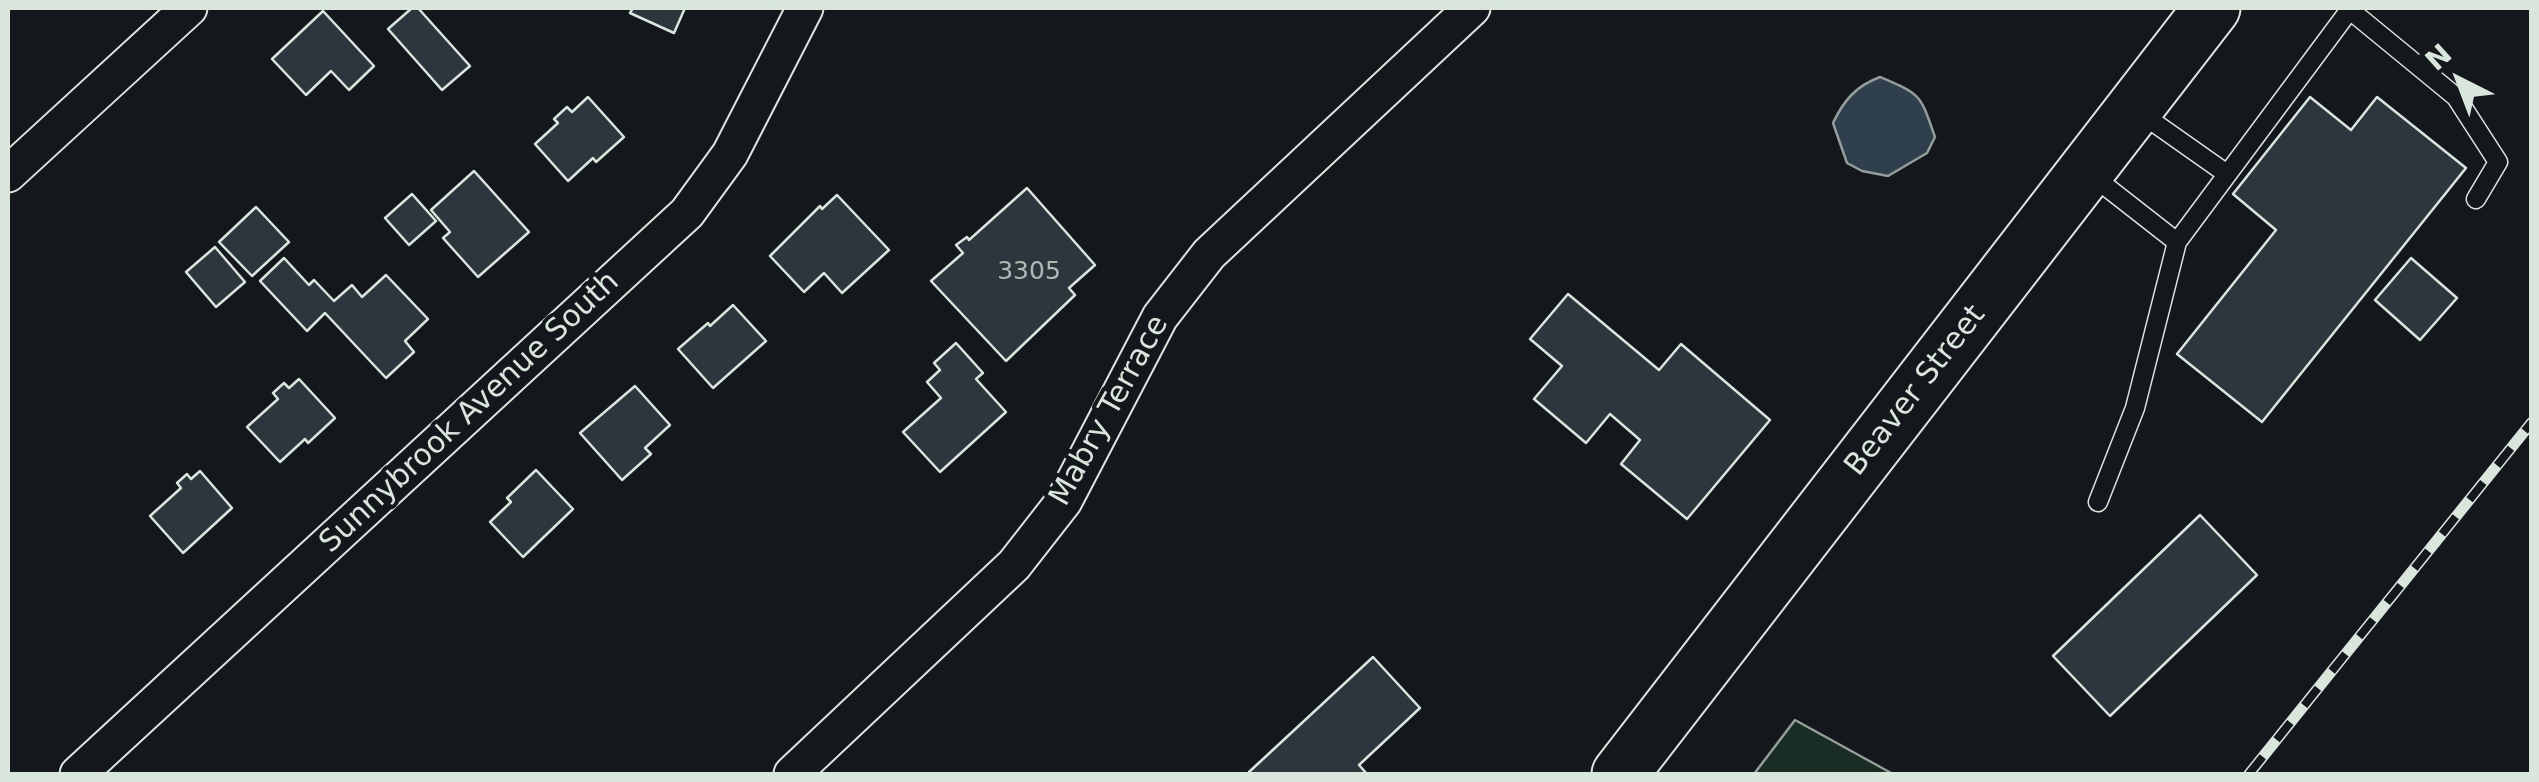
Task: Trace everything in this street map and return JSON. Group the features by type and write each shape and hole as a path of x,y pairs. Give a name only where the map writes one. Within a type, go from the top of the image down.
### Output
{"main road":[{"name":"Beaver Street","path":"1620,774 2212,8"}],"street":[{"path":"8,174 190,8"},
{"name":"Sunnybrook Avenue South","path":"78,774 687,213 730,154 805,8"},
{"name":"Mabry Terrace","path":"792,774 1014,565 1064,501 1160,317 1209,254 1472,8"}],"lane":[{"path":"2098,502 2135,408 2177,242 2350,8 2456,97 2498,162 2476,199"},
{"path":"2134,108 2228,174"},
{"path":"2086,170 2177,242"}],"green space":[{"path":"1795,720 1893,774 1754,774"}],"water":[{"path":"1880,77 1918,98 1935,137 1927,153 1888,176 1862,171 1847,163 1833,123 1852,95"}],"building":[{"path":"412,8 418,8 470,66 442,90 388,29"},
{"path":"633,8 685,8 674,33 630,13"},
{"path":"323,11 374,66 349,90 331,71 306,95 272,59"},
{"path":"588,97 624,137 568,181 535,144 558,123 554,119 567,107 572,112"},
{"path":"2310,97 2351,130 2377,97 2466,168 2262,422 2177,354 2276,230 2233,194"},
{"path":"474,171 529,232 478,277 443,238 450,232 431,210"},
{"path":"1027,188 1095,265 1069,288 1075,295 1006,361 931,281 963,253 956,245 967,237 969,240"},
{"path":"412,194 436,221 409,245 385,218"},
{"path":"837,195 889,250 842,293 824,273 804,292 770,256 820,206 822,209"},
{"path":"256,207 289,242 252,276 219,242"},
{"path":"215,247 245,282 216,307 186,272"},
{"path":"284,258 309,285 314,280 334,301 352,285 362,297 386,275 428,319 405,341 414,352 386,378 325,313 307,331 260,281"},
{"path":"2411,258 2457,298 2420,340 2375,300"},
{"path":"1568,294 1659,370 1681,344 1770,420 1687,519 1621,464 1640,440 1610,414 1586,443 1534,399 1562,366 1530,339"},
{"path":"733,305 766,341 713,388 678,349"},
{"path":"956,343 983,373 976,379 1006,412 940,472 903,432 941,398 927,382 940,370 934,363"},
{"path":"299,379 335,418 280,462 247,427 278,399 273,393 284,383 289,388"},
{"path":"635,386 670,425 645,448 651,454 622,480 580,433"},
{"path":"536,470 573,509 523,557 490,522 511,502 507,498"},
{"path":"200,471 232,508 183,553 150,516 181,488 177,483 187,474 191,479"},
{"path":"2200,515 2257,575 2110,716 2053,656"},
{"path":"1373,657 1420,708 1359,765 1367,774 1249,772"}],"railway":[{"path":"2249,774 2532,422"}]}
